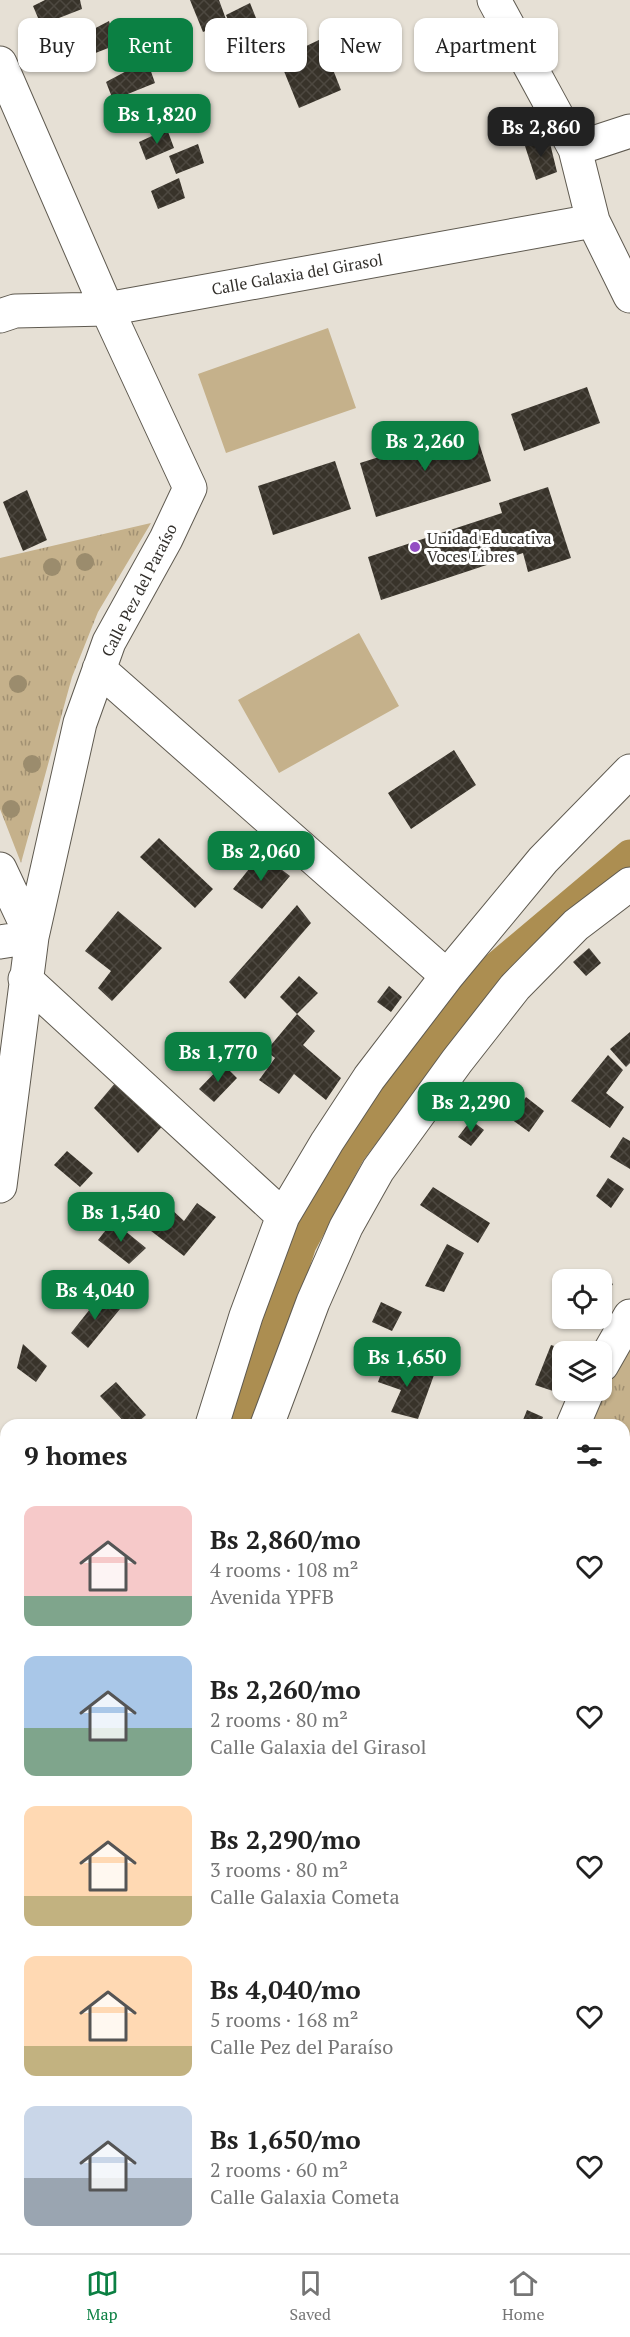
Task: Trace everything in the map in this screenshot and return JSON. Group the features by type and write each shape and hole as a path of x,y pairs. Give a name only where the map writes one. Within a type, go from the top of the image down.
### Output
{"street":[{"path":"494,0 575,149 593,220 630,296"},
{"name":"Calle Pez del Paraíso","path":"0,63 107,309 190,488 166,539 109,642 80,723 32,937 0,1186"},
{"path":"575,149 630,131"},
{"name":"Calle Galaxia del Girasol","path":"0,316 15,311 107,309 593,220"},
{"path":"99,669 447,976"},
{"path":"214,1419 246,1316 283,1216 369,1078 447,976 543,861 630,771"},
{"path":"0,869 32,937 0,942"},
{"path":"269,1419 313,1302 346,1227 378,1170 457,1061 515,987 576,925 630,884"},
{"path":"25,979 283,1216"},
{"path":"612,1348 630,1316"},
{"path":"576,1419 583,1401"}],"green space":[{"path":"328,328 356,408 226,453 198,374"},
{"path":"151,523 98,612 72,677 21,863 0,809 0,558"},
{"path":"359,633 399,706 279,773 238,700"},
{"path":"630,1345 630,1419 594,1419 601,1401 612,1401 612,1379"}],"building":[{"path":"45,0 80,0 82,9 59,18 38,18 33,6"},
{"path":"190,0 219,0 226,18 205,18 205,31 203,32"},
{"path":"250,3 256,18 227,18 226,15"},
{"path":"108,22 108,48 96,53 96,28"},
{"path":"319,40 319,72 334,72 341,90 299,108 284,72 307,72 307,46"},
{"path":"125,72 151,72 155,83 113,100 106,82"},
{"path":"181,98 188,117 160,128 152,110"},
{"path":"167,129 174,148 146,160 139,142"},
{"path":"549,139 557,172 536,180 524,143"},
{"path":"198,144 204,163 176,174 169,156"},
{"path":"179,178 185,198 158,209 151,191"},
{"path":"587,387 600,423 524,451 511,414"},
{"path":"474,427 491,481 376,517 360,463"},
{"path":"335,461 351,509 273,535 258,486"},
{"path":"548,487 571,558 528,572 523,553 381,600 368,557 502,513 499,503"},
{"path":"27,490 47,540 23,551 3,502"},
{"path":"454,750 476,785 411,829 388,793"},
{"path":"159,838 213,889 195,908 140,857"},
{"path":"261,854 290,876 262,909 233,889"},
{"path":"297,905 311,923 245,999 229,982"},
{"path":"118,911 162,948 112,1001 98,988 111,971 85,951"},
{"path":"589,948 601,963 586,976 573,962"},
{"path":"299,976 318,993 297,1014 280,997"},
{"path":"389,986 402,997 391,1012 377,1002"},
{"path":"297,1014 315,1031 303,1045 341,1078 326,1100 294,1074 279,1094 259,1080 275,1058 266,1051"},
{"path":"630,1032 630,1063 626,1067 610,1049"},
{"path":"608,1055 623,1070 606,1093 624,1107 610,1128 571,1101"},
{"path":"223,1064 237,1078 214,1102 199,1089"},
{"path":"122,1075 167,1121 138,1153 94,1108"},
{"path":"526,1097 544,1111 529,1132 511,1119"},
{"path":"471,1120 484,1130 471,1146 458,1137"},
{"path":"623,1137 630,1141 630,1169 610,1157"},
{"path":"67,1151 93,1173 80,1187 54,1165"},
{"path":"608,1178 624,1189 611,1208 596,1196"},
{"path":"433,1187 490,1223 478,1243 420,1205"},
{"path":"197,1203 216,1217 184,1256 151,1231 169,1207 184,1221"},
{"path":"113,1221 146,1248 129,1264 98,1240"},
{"path":"447,1244 464,1253 444,1292 425,1286"},
{"path":"102,1294 120,1309 88,1348 71,1333"},
{"path":"381,1302 402,1312 392,1331 372,1322"},
{"path":"23,1344 47,1366 36,1382 17,1368"},
{"path":"551,1345 552,1345 552,1391 535,1385"},
{"path":"386,1360 434,1375 418,1419 391,1412 401,1390 378,1382"},
{"path":"116,1382 146,1415 142,1419 121,1419 100,1396"},
{"path":"527,1410 543,1417 542,1419 523,1419"}],"waterway":[{"path":"239,1419 255,1380 300,1244 349,1152 472,989 630,856"}],"place":[{"name":"Unidad Educativa Voces Libres","path":"415,547"}]}
